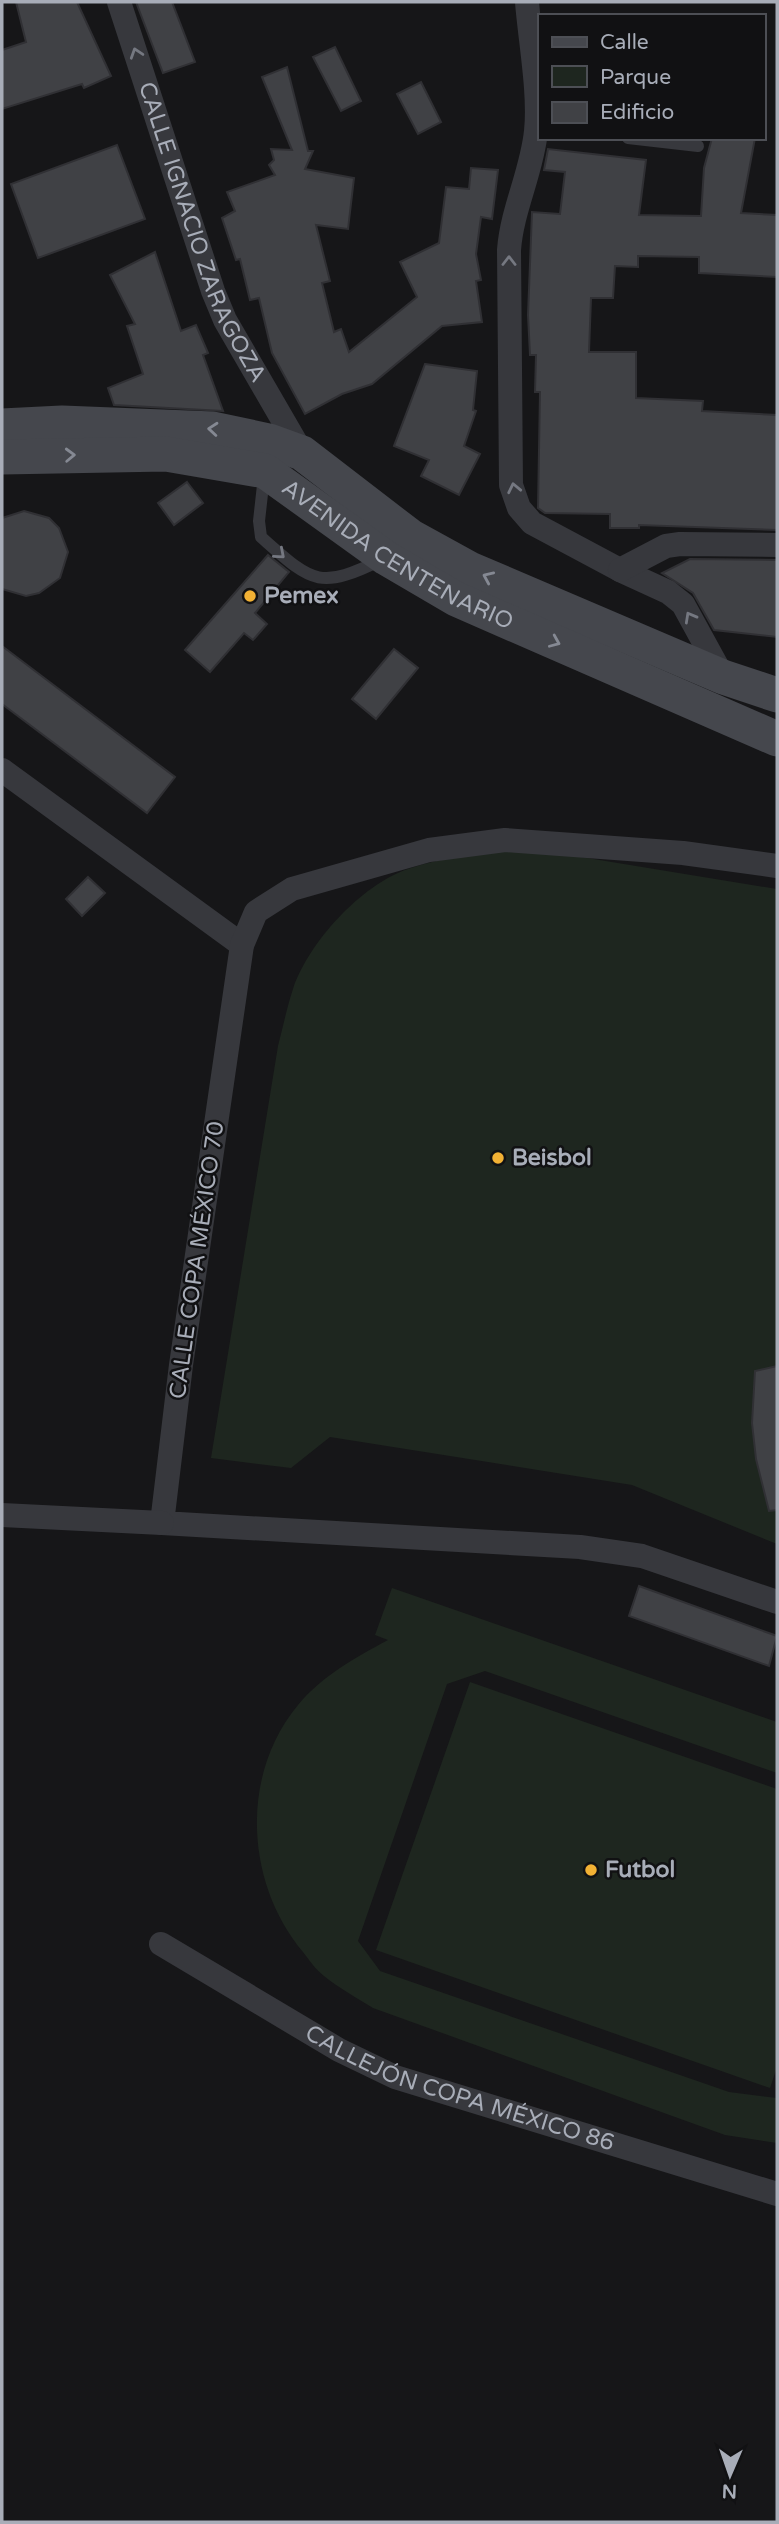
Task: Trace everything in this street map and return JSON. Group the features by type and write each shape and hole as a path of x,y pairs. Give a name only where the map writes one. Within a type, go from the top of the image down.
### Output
{"main road":[{"name":"AVENIDA CENTENARIO","path":"2,426 62,423 213,429 267,456 398,547 470,569 723,677 777,695"},
{"name":"AVENIDA CENTENARIO","path":"2,457 135,452 267,456 302,453 398,547 456,599 777,739"}],"street":[{"name":"CALLE IGNACIO ZARAGOZA","path":"119,2 213,291 225,320 302,453"},
{"path":"527,2 537,116 532,160 511,221 511,485 519,508 533,523 620,570 668,592 683,604 723,677"},
{"path":"620,570 666,546 777,545"},
{"path":"2,770 242,945"},
{"name":"CALLE COPA MÉXICO 70","path":"162,1523 181,1365 242,945 256,912 292,889 429,850 505,840 683,853 777,866"},
{"path":"2,1515 580,1547 642,1556 777,1602"},
{"name":"CALLEJÓN COPA MÉXICO 86","path":"161,1944 339,2050 395,2077 777,2194"}],"lane":[{"path":"646,140 698,146"},
{"path":"267,456 259,521 261,537 303,574 317,578 349,576 398,547"}],"green space":[{"name":"Beisbol","path":"513,851 569,855 777,889 777,1544 632,1485 330,1437 291,1468 211,1458 278,1046 291,996 301,971 311,953 339,917 372,888 390,877 434,862"},
{"path":"392,1588 777,1722 777,1773 485,1671 447,1684 358,1941 380,1971 729,2092 777,2098 777,2143 725,2135 373,2008 321,1974 284,1925 270,1895 261,1863 257,1830 259,1796 266,1764 279,1733 308,1694 340,1668 388,1640 375,1635"},
{"name":"Futbol","path":"470,1682 777,1789 777,2067 770,2088 376,1950"}],"building":[{"path":"16,2 77,2 111,76 84,88 82,84 2,109 2,50 26,42"},
{"path":"136,2 172,2 195,62 163,73"},
{"path":"335,47 361,101 341,111 313,57"},
{"path":"287,67 308,151 313,151 305,169 354,178 348,229 316,225 330,281 322,283 334,332 341,329 349,352 417,297 400,262 439,243 446,187 469,189 471,168 498,170 492,219 481,217 476,254 481,280 476,281 482,322 442,326 372,384 342,394 305,414 272,353 259,298 250,300 240,259 236,260 222,218 235,211 227,192 275,175 269,165 274,160 271,149 292,150 262,77"},
{"path":"421,82 441,122 418,134 397,94"},
{"path":"711,140 755,140 741,213 777,215 777,277 699,273 699,257 638,256 638,267 615,266 613,298 591,298 589,352 636,352 636,398 703,401 702,411 777,415 777,530 639,525 639,528 610,528 610,514 545,513 538,508 540,392 535,392 536,355 530,355 528,315 532,212 560,214 565,172 544,170 548,149 646,160 639,215 701,216 704,168"},
{"path":"117,145 145,219 38,258 11,184"},
{"path":"155,252 181,331 196,325 208,353 203,355 223,411 114,405 108,388 143,374 127,326 135,324 110,275"},
{"path":"425,364 477,371 473,410 476,411 464,446 480,454 459,495 421,476 429,460 394,446"},
{"path":"187,482 203,503 174,525 158,503"},
{"path":"24,511 49,518 59,528 68,552 60,578 39,593 26,596 2,589 2,518"},
{"path":"268,555 289,572 255,613 267,624 253,640 244,633 210,672 185,650"},
{"path":"690,559 777,560 777,637 714,630 693,593 662,573"},
{"path":"2,646 175,777 147,813 2,704"},
{"path":"394,649 418,668 376,719 352,699"},
{"path":"88,877 105,893 82,916 66,899"},
{"path":"777,1366 777,1510 769,1511 756,1459 752,1423 755,1371"},
{"path":"639,1586 777,1636 769,1666 629,1616"}],"place":[{"name":"Pemex","path":"250,596"},
{"name":"Beisbol","path":"498,1158"},
{"name":"Futbol","path":"591,1870"}]}
